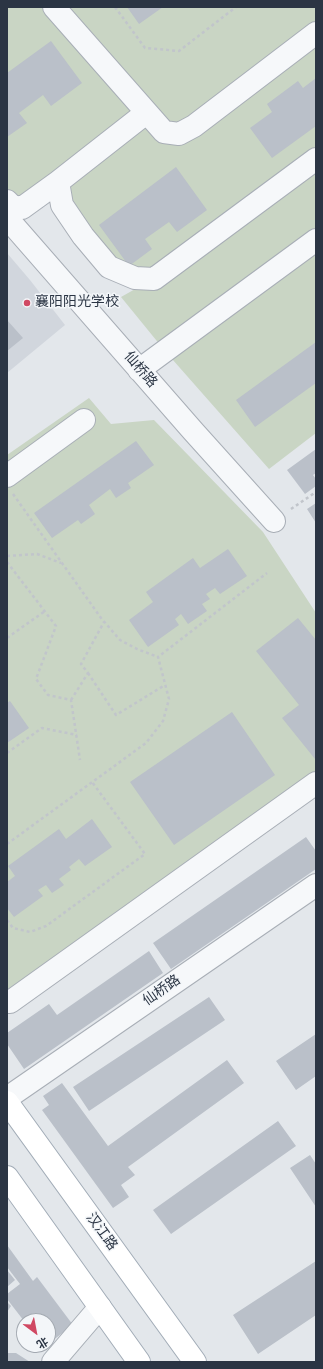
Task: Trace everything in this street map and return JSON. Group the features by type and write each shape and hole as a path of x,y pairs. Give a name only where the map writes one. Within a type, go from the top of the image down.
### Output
{"main road":[{"name":"汉江路","path":"7,1102 195,1362"},
{"path":"7,1177 139,1362"}],"street":[{"path":"54,7 164,132 179,134 194,126 316,33"},
{"path":"7,201 12,206 22,208 58,182 146,113"},
{"path":"58,182 62,205 83,236 109,267 135,278 154,279 316,159"},
{"name":"仙桥路","path":"7,218 139,370 274,521"},
{"path":"139,370 316,240"},
{"path":"9,484 84,420"},
{"path":"7,1002 10,1002 98,940 316,783"},
{"name":"仙桥路","path":"7,1098 316,885"},
{"path":"52,1362 100,1307"}],"path":[{"path":"115,7 145,48 179,51 236,7"},
{"path":"9,484 104,622 120,640 159,658"},
{"path":"274,521 316,492"},
{"path":"7,556 37,554 62,563"},
{"path":"7,562 56,626 36,679 48,695 71,700"},
{"path":"159,658 267,573"},
{"path":"7,638 45,611"},
{"path":"104,622 81,664 88,672 116,715 165,685"},
{"path":"7,844 146,743 163,721 169,699 159,658"},
{"path":"80,760 71,700 88,672"},
{"path":"7,753 42,728 77,735"},
{"path":"7,920 13,928 30,932 46,926 145,854 92,782"}],"shaded area":[{"name":"襄阳阳光学校","path":"7,253 65,325 7,373"}],"green space":[{"path":"7,7 316,7 316,433 269,469 165,351 121,297 153,279 109,267 58,182 7,201"},
{"path":"89,398 111,424 154,420 263,532 316,613 316,783 7,1002 7,455"}],"building":[{"path":"127,7 163,7 139,24"},
{"path":"51,41 82,83 51,106 43,95 19,113 27,123 7,137 7,73"},
{"path":"316,78 316,126 272,158 250,128 272,112 267,104 298,81 303,88"},
{"path":"176,167 207,210 177,232 169,222 145,239 152,249 129,266 99,225"},
{"path":"7,320 23,338 7,351"},
{"path":"316,342 316,383 255,427 236,400"},
{"path":"136,441 154,465 128,483 131,488 116,498 110,489 89,505 95,514 81,524 78,520 52,538 34,513"},
{"path":"316,449 316,473 313,475 316,479 316,486 305,494 287,470"},
{"path":"316,503 316,523 307,509"},
{"path":"228,549 247,576 220,594 215,588 206,594 210,599 202,604 207,611 188,624 181,614 175,619 179,625 148,647 129,620 153,602 146,592 193,558 200,568"},
{"path":"298,618 316,640 315,759 282,718 299,705 256,651"},
{"path":"10,701 29,728 7,743 7,703"},
{"path":"232,712 275,775 174,845 130,782"},
{"path":"92,819 112,847 85,866 79,859 69,867 71,870 59,879 64,885 52,893 46,885 38,890 43,896 14,917 7,908 7,882 15,876 8,866 59,829 66,839"},
{"path":"306,837 316,851 316,869 171,969 153,943"},
{"path":"149,951 163,973 24,1069 7,1044 7,1033 49,1004 57,1015"},
{"path":"209,997 225,1020 89,1111 73,1087"},
{"path":"316,1034 316,1076 296,1090 276,1061"},
{"path":"227,1060 244,1083 128,1167 135,1175 121,1185 129,1197 113,1208 42,1110 49,1105 43,1096 62,1083 108,1146"},
{"path":"278,1121 296,1146 171,1234 153,1210"},
{"path":"310,1155 316,1164 316,1207 290,1168"},
{"path":"7,1245 33,1281 37,1277 73,1325 56,1338 56,1313 18,1313 7,1299 7,1294 20,1284 7,1267"},
{"path":"316,1261 316,1315 258,1354 233,1315"},
{"path":"7,1270 15,1280 7,1287"},
{"path":"7,1302 11,1306 7,1312"},
{"path":"7,1353 16,1353 30,1362 7,1362"}],"place":[{"name":"襄阳阳光学校","path":"27,303"}]}
